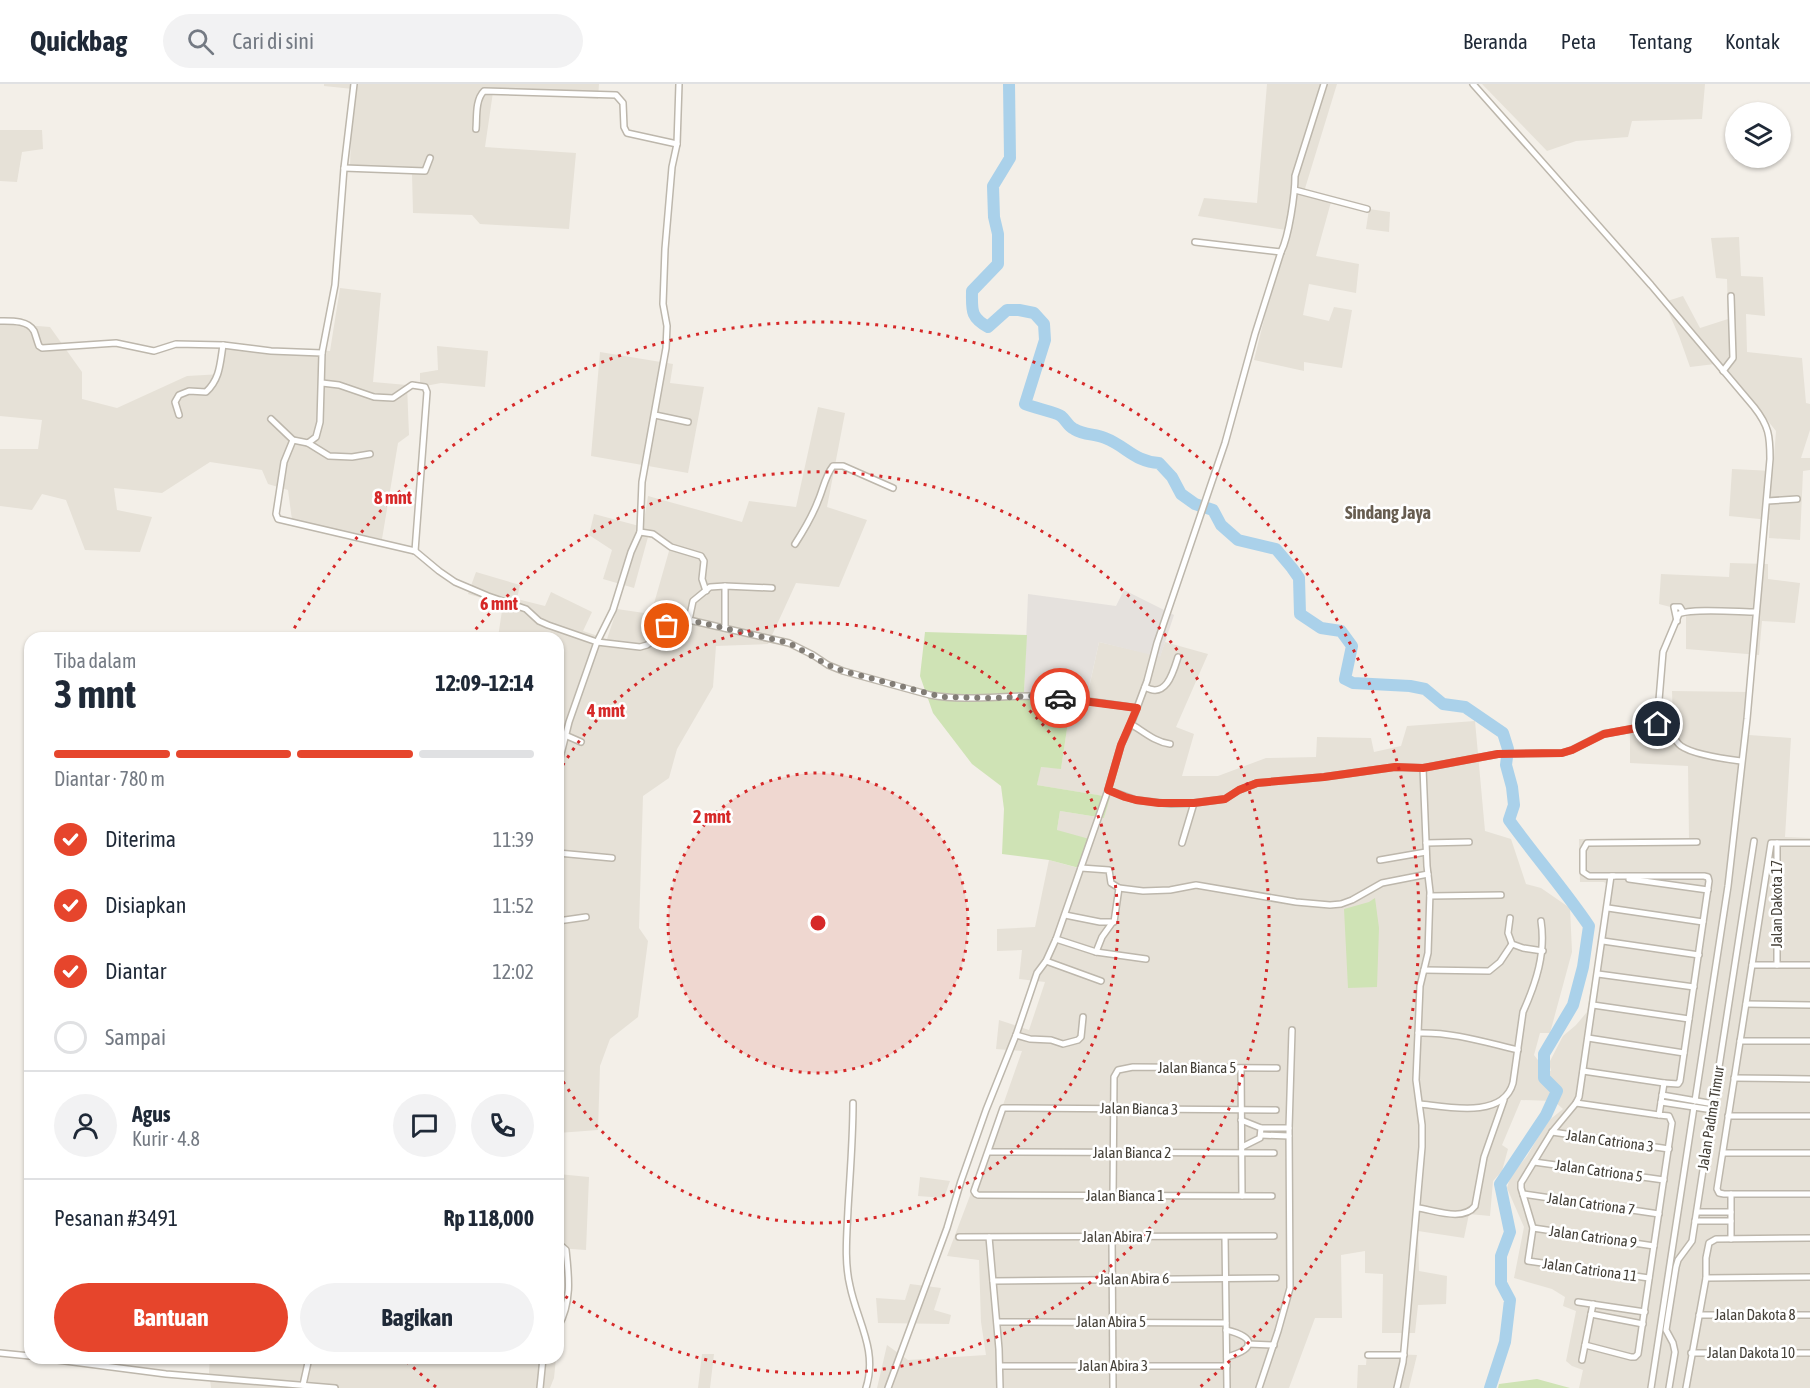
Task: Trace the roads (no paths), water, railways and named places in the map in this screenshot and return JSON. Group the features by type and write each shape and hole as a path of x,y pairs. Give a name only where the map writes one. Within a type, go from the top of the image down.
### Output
{"street":[{"path":"308,443 316,437 320,423 322,352 335,285 344,168 354,84"},
{"path":"564,739 597,642 613,610 631,552 640,532 642,482 656,415 667,338 663,304 665,249 680,84"},
{"path":"888,1388 947,1228 986,1110 1016,1035 1037,973 1047,962 1056,939 1108,790 1121,745 1145,687 1157,643 1225,443 1255,334 1285,244 1295,190 1295,176 1324,84"},
{"path":"1473,84 1651,285 1759,413 1767,428 1770,459 1767,501 1747,719 1728,886 1651,1388"},
{"path":"476,129 479,99 484,91 616,95 623,103 624,127 627,134 676,144"},
{"path":"344,168 425,171 430,158"},
{"path":"1295,190 1367,210"},
{"path":"1195,242 1281,252"},
{"path":"1723,371 1733,357 1731,296"},
{"path":"0,321 28,325 33,329 39,346 42,348 116,343 154,351 177,344 223,345 271,351 322,352"},
{"path":"179,415 176,402 178,395 189,391 206,392 214,385 219,372 223,345"},
{"path":"322,383 339,385 374,398 393,398 412,385 425,387 427,392 415,551"},
{"path":"656,415 688,422"},
{"path":"271,420 293,440 308,443 329,456 352,458 370,454"},
{"path":"293,440 284,462 276,514 278,519 415,551 455,582 526,609 548,626 597,642 640,647 654,640 657,634 667,626 689,620 789,643 843,671 942,697 1032,696 1137,708"},
{"path":"795,544 818,504 833,466 843,466 893,488"},
{"path":"1767,501 1797,499"},
{"path":"640,532 653,534 671,547 701,556 704,561 702,579 706,591"},
{"path":"725,586 725,627"},
{"path":"689,620 693,601 710,587 772,588"},
{"path":"1677,621 1674,607 1680,607 1683,612"},
{"path":"1658,724 1663,652 1679,614 1683,612 1756,612"},
{"path":"1145,687 1151,690 1163,688 1173,673 1178,657"},
{"path":"1131,724 1152,738 1170,744"},
{"path":"1108,790 1136,800 1159,803 1194,803 1225,799 1257,783 1395,767 1423,768 1501,754 1562,753 1604,734 1658,724 1668,726 1675,740 1687,748 1717,758 1741,761"},
{"path":"565,735 581,742"},
{"path":"1397,1388 1404,1355 1422,1147 1420,1104 1416,1080 1420,986 1428,953 1430,896 1423,768"},
{"path":"1182,843 1194,803"},
{"name":"Jalan Padma Timur","path":"1669,1388 1675,1352 1666,1330 1678,1260 1692,1241 1754,841"},
{"path":"1426,843 1469,842"},
{"path":"1583,1071 1664,1083 1678,1084 1680,1081 1708,877 1589,876 1583,872 1583,850 1587,843 1697,842"},
{"path":"1810,843 1772,843 1717,1189 1719,1193 1731,1194 1810,1194"},
{"name":"Jalan Dakota 17","path":"1777,843 1777,965"},
{"path":"1380,860 1426,852"},
{"path":"564,854 612,858"},
{"path":"1081,868 1109,870 1111,883 1119,888 1157,891 1196,885 1296,902 1330,905 1352,900 1382,883 1428,874"},
{"path":"1611,876 1708,890"},
{"path":"1533,1228 1521,1183 1552,1132 1579,1097 1611,876"},
{"path":"1096,952 1102,937 1115,917 1119,888"},
{"path":"1430,896 1501,895"},
{"path":"1608,908 1703,922"},
{"path":"1065,915 1112,923"},
{"path":"564,920 586,917"},
{"path":"1510,918 1508,933 1512,944"},
{"path":"1420,1104 1484,1107 1500,1102 1510,1093 1523,1012 1543,951 1541,921"},
{"path":"1056,939 1096,952 1146,959"},
{"path":"1603,941 1699,955"},
{"path":"1424,970 1489,971 1500,962 1512,944"},
{"path":"1512,944 1543,951"},
{"path":"1047,962 1101,981"},
{"path":"1752,965 1810,965"},
{"path":"1598,974 1694,987"},
{"path":"1746,1004 1810,1005"},
{"path":"1593,1005 1689,1019"},
{"path":"1016,1035 1030,1039 1068,1043 1081,1037 1083,1017"},
{"path":"1259,1388 1290,1288 1289,1128 1292,1030"},
{"path":"1418,1033 1465,1036 1518,1050"},
{"path":"1588,1038 1684,1053"},
{"path":"1740,1041 1810,1041"},
{"name":"Jalan Bianca 5","path":"1114,1108 1114,1077 1118,1070 1133,1067 1277,1068"},
{"path":"1241,1068 1242,1196"},
{"path":"1734,1078 1810,1079"},
{"path":"1659,1114 1664,1083"},
{"path":"1662,1095 1713,1107"},
{"path":"1418,1208 1456,1214 1473,1210 1484,1156 1505,1098"},
{"path":"1660,1102 1685,1102"},
{"path":"853,1103 846,1244 847,1266 852,1296 868,1342 866,1388"},
{"path":"1576,1103 1659,1114 1669,1116 1671,1119 1638,1354 1635,1357 1585,1345"},
{"name":"Jalan Bianca 3","path":"989,1152 1003,1107 1276,1110"},
{"path":"1113,1196 1114,1108"},
{"path":"1728,1116 1810,1116"},
{"path":"1241,1120 1261,1128 1289,1128"},
{"path":"1242,1150 1260,1138 1261,1128"},
{"path":"1280,1128 1280,1136"},
{"name":"Jalan Catriona 3","path":"1552,1132 1668,1149"},
{"path":"1261,1135 1289,1136"},
{"name":"Jalan Bianca 2","path":"989,1152 1113,1153 1242,1150 1274,1153"},
{"name":"Jalan Bianca 1","path":"989,1152 974,1191 978,1195 1272,1196"},
{"path":"1723,1153 1810,1154"},
{"name":"Jalan Catriona 5","path":"1534,1162 1664,1180"},
{"name":"Jalan Catriona 7","path":"1523,1194 1659,1214"},
{"path":"1731,1194 1731,1239"},
{"path":"1697,1212 1731,1212"},
{"path":"1695,1221 1731,1221"},
{"name":"Jalan Catriona 9","path":"1533,1228 1654,1246"},
{"name":"Jalan Catriona 11","path":"1533,1228 1528,1261 1649,1278"},
{"name":"Jalan Abira 7","path":"959,1237 1274,1236"},
{"path":"989,1237 1000,1388"},
{"path":"1112,1237 1113,1388"},
{"path":"1226,1237 1227,1388"},
{"path":"1686,1388 1706,1278 1709,1243 1716,1239 1810,1238"},
{"path":"564,1248 566,1250 568,1293 564,1314"},
{"path":"1706,1278 1810,1277"},
{"name":"Jalan Abira 6","path":"993,1281 1276,1278"},
{"path":"1578,1302 1644,1312"},
{"path":"1582,1360 1593,1304"},
{"path":"1591,1314 1643,1324"},
{"name":"Jalan Dakota 8","path":"1699,1315 1810,1315"},
{"name":"Jalan Abira 5","path":"996,1322 1226,1323"},
{"path":"1226,1330 1242,1334 1248,1344 1243,1353 1227,1357"},
{"path":"1248,1344 1274,1345"},
{"path":"0,1353 24,1355"},
{"name":"Jalan Dakota 10","path":"1691,1353 1810,1353"},
{"path":"1368,1354 1404,1355"},
{"path":"88,1364 166,1374 335,1388"},
{"path":"303,1385 308,1364"},
{"path":"540,1388 542,1364"},
{"name":"Jalan Abira 3","path":"1000,1366 1227,1366"}],"waterway":[{"path":"1009,84 1010,158 993,186 994,217 998,234 998,264 972,291 972,303 975,316 988,327 1007,310 1034,313 1044,324 1045,340 1025,404 1058,415 1078,431 1112,441 1143,460 1159,463 1172,477 1181,494 1195,504 1213,510 1221,525 1238,540 1276,549 1299,578 1300,614 1321,628 1341,631 1352,646 1345,679 1353,683 1425,689 1443,704 1465,707 1503,733 1508,749 1506,765 1514,805 1509,820 1589,926 1583,967 1573,1005 1544,1054 1544,1078 1557,1091 1546,1115 1500,1184 1510,1232 1501,1256 1501,1283 1510,1300 1505,1342 1490,1388"}],"district":[{"name":"Sindang Jaya","path":"1388,513"}]}
